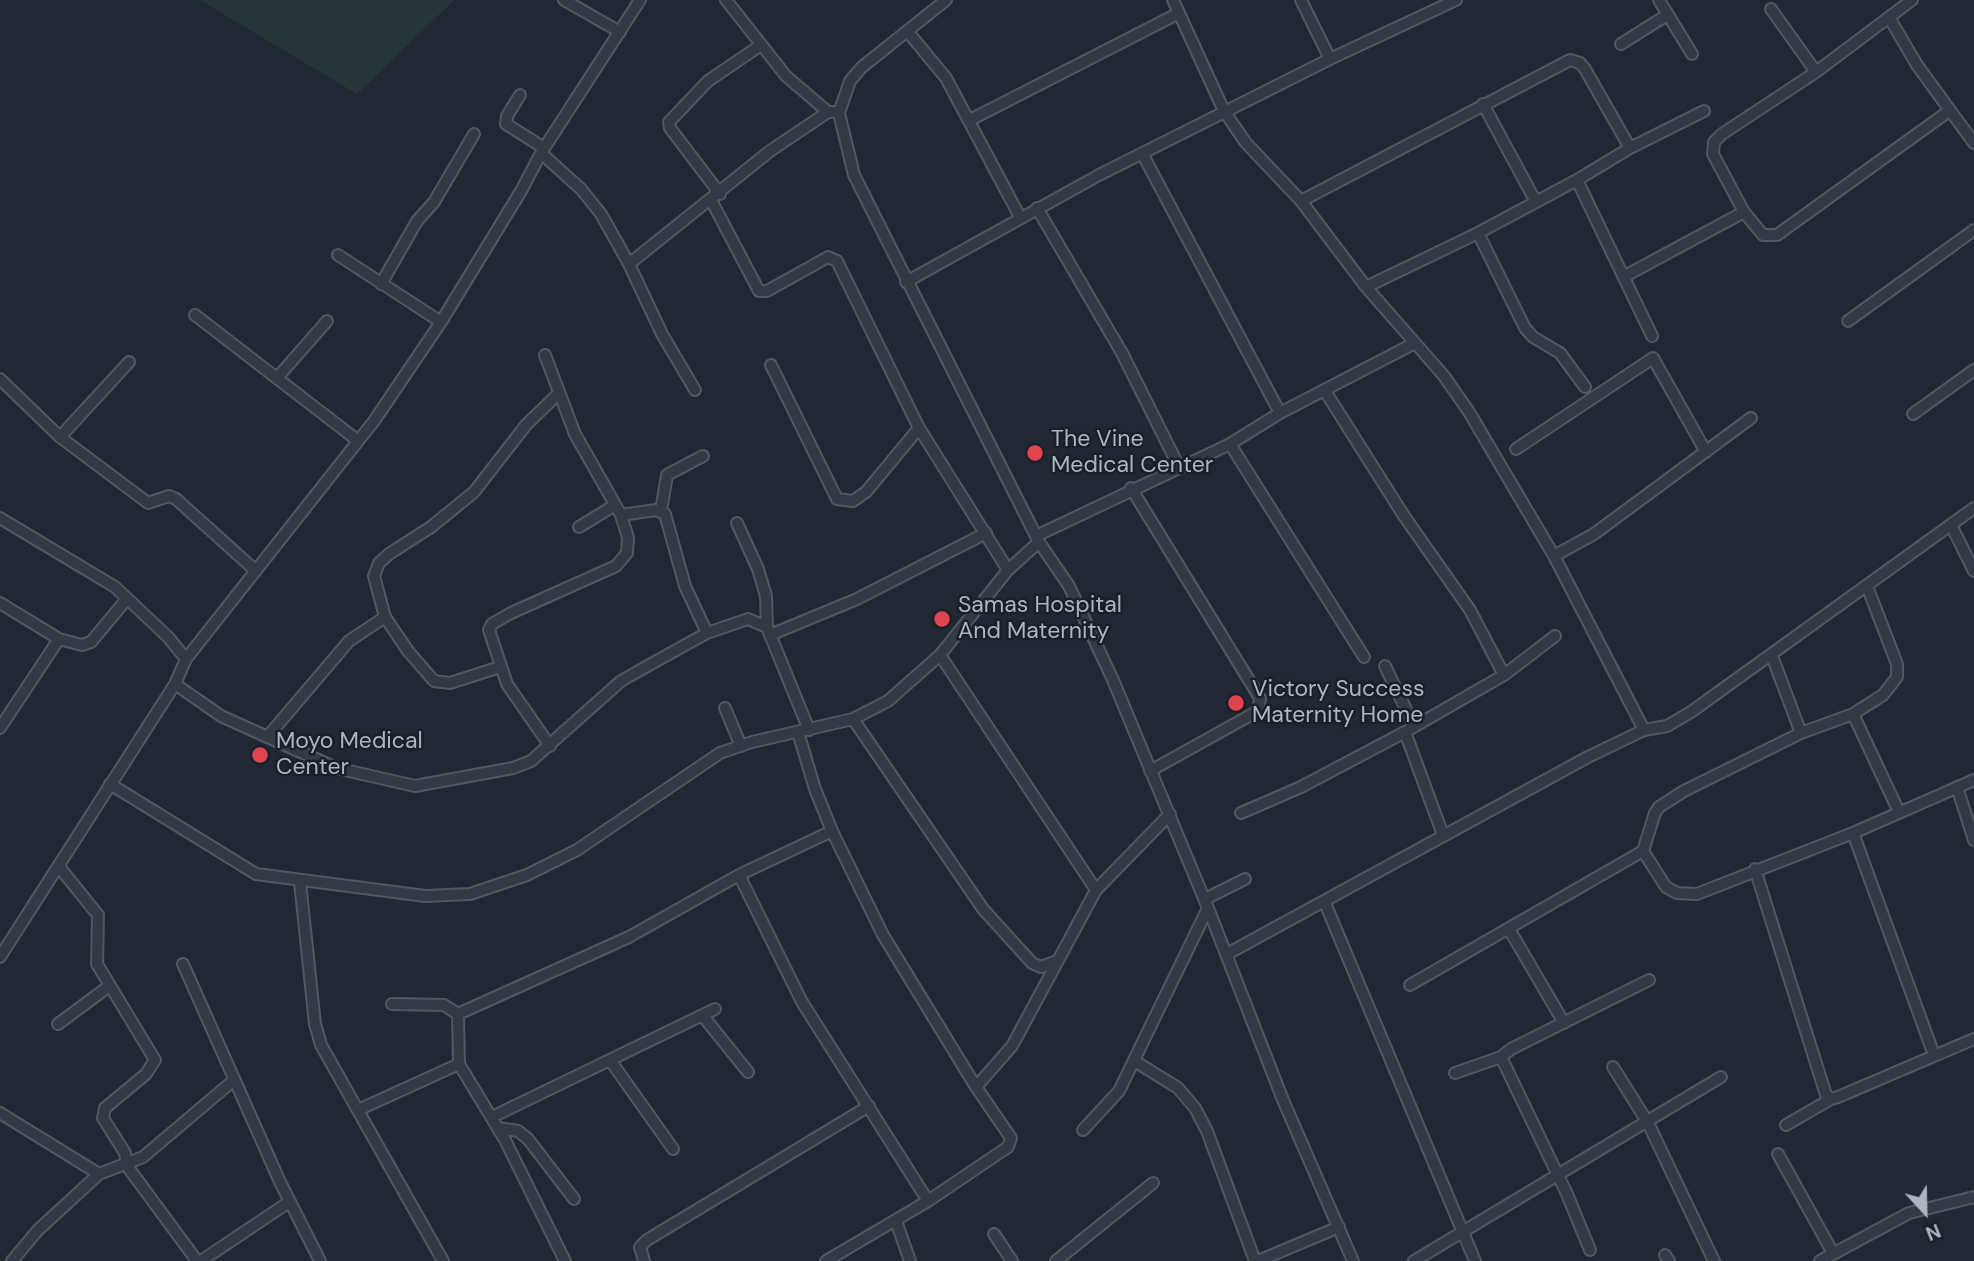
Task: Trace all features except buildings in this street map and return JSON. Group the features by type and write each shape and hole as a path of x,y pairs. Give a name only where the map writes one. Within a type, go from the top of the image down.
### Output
{"street":[{"path":"564,0 620,32"},
{"path":"0,957 38,896 60,868 110,784 175,684 186,659 374,421 441,322 543,150 640,0"},
{"path":"726,0 786,76 833,113 854,175 906,282 1037,539 1069,586 1170,814 1283,1100 1353,1261"},
{"path":"1172,0 1224,111 1246,143 1301,201 1366,287 1413,344 1444,376 1469,412 1554,556 1644,730"},
{"path":"1301,0 1330,59"},
{"path":"906,282 1020,217 1224,111 1456,0"},
{"path":"1659,0 1692,54"},
{"path":"1912,0 1890,19 1714,142 1713,154 1744,212 1763,235 1777,235 1950,111"},
{"path":"629,264 716,197 791,134 833,113 862,67 908,32 938,3"},
{"path":"1772,9 1816,72"},
{"path":"970,120 1179,13"},
{"path":"1621,44 1667,15"},
{"path":"1890,19 1974,143"},
{"path":"908,32 946,78 1020,217"},
{"path":"761,45 708,81 669,121 670,128 716,197 759,291 767,291 828,257 836,261 919,428 1008,570"},
{"path":"1301,201 1570,60 1575,60 1585,69 1630,148"},
{"path":"520,95 507,116 506,124 543,150 587,196 629,264 656,324 695,390"},
{"path":"1483,104 1536,202"},
{"path":"1366,287 1478,233 1630,148 1704,111"},
{"path":"381,284 417,221 435,202 474,134"},
{"path":"1143,155 1280,413"},
{"path":"1577,180 1652,336"},
{"path":"1037,208 1122,353 1179,467"},
{"path":"1625,276 1744,212"},
{"path":"1847,321 1974,230"},
{"path":"1478,233 1525,328 1533,337 1560,353 1585,387"},
{"path":"338,255 441,322"},
{"path":"195,315 357,440"},
{"path":"277,378 327,321"},
{"path":"110,784 201,838 246,869 265,876 450,897 513,881 577,850 705,761 741,746 853,719 898,694 940,655 1008,570 1037,539 1131,488 1230,444 1280,413 1413,344"},
{"path":"545,355 585,455 618,510 628,538 624,559 492,624 489,630 500,667 516,700 550,746"},
{"path":"1516,450 1653,358 1706,452"},
{"path":"60,437 129,362"},
{"path":"771,365 837,499 853,501 866,492 919,428"},
{"path":"1913,414 1974,370"},
{"path":"0,379 60,437 148,503 169,496 176,499 256,571"},
{"path":"1325,391 1404,516 1470,610 1504,675"},
{"path":"500,667 450,683 434,681 408,651 386,617 374,576 379,563 431,527 474,492 526,425 559,393"},
{"path":"1554,556 1594,534 1751,418"},
{"path":"1230,444 1364,657"},
{"path":"661,511 667,475 703,456"},
{"path":"1131,488 1260,698 1258,711 1150,771"},
{"path":"1227,954 1325,903 1443,835 1644,730 1667,726 1691,712 1974,508"},
{"path":"579,527 618,510 661,511 667,517 685,586 706,633"},
{"path":"0,517 96,573 167,637 186,659"},
{"path":"737,523 766,596 769,631 804,731 815,789 832,831 883,934 976,1087 1012,1138 1010,1143 928,1201 826,1261"},
{"path":"1951,525 1974,571"},
{"path":"175,684 220,716 269,735 337,768 415,786 513,768 550,746 621,681 706,633 748,619 769,631 857,599 986,533"},
{"path":"1410,985 1643,851 1659,807 1801,733 1853,714 1883,695 1897,677 1897,664 1867,586"},
{"path":"0,603 59,639 73,644 91,642 126,600"},
{"path":"269,735 349,641 386,617"},
{"path":"1241,813 1320,777 1409,729 1504,675 1555,636"},
{"path":"0,728 59,639"},
{"path":"940,655 1096,890"},
{"path":"1772,656 1801,733"},
{"path":"1385,666 1409,729 1443,835"},
{"path":"725,708 741,746"},
{"path":"1853,714 1899,812"},
{"path":"853,719 983,909 1032,963 1041,967 1058,961"},
{"path":"1643,851 1657,877 1677,892 1697,894 1755,869 1853,833 1974,780"},
{"path":"1957,787 1974,841"},
{"path":"976,1087 1012,1046 1096,890 1170,814"},
{"path":"458,1014 629,937 739,875 832,831"},
{"path":"1853,833 1934,1055"},
{"path":"60,868 98,915 97,964 108,987 155,1059 146,1074 104,1108 103,1114 125,1153 127,1166 199,1261 289,1202"},
{"path":"1755,869 1823,1089 1831,1098"},
{"path":"739,875 802,1002 928,1201"},
{"path":"1083,1130 1119,1091 1136,1062 1206,903 1245,879"},
{"path":"300,882 318,1035 443,1261"},
{"path":"1325,903 1475,1261"},
{"path":"1509,929 1564,1023"},
{"path":"183,964 289,1202 320,1261"},
{"path":"1455,1073 1501,1057 1511,1049 1649,980"},
{"path":"58,1024 108,987"},
{"path":"393,1004 444,1005 458,1014"},
{"path":"492,1117 715,1009"},
{"path":"458,1014 459,1065 498,1128 565,1261"},
{"path":"703,1016 748,1072"},
{"path":"1786,1125 1831,1098 1974,1039"},
{"path":"1501,1057 1590,1250"},
{"path":"610,1060 673,1149"},
{"path":"1136,1062 1178,1088 1195,1108 1207,1131 1256,1261 1339,1227"},
{"path":"358,1110 459,1065"},
{"path":"1613,1067 1648,1123 1714,1261"},
{"path":"1414,1261 1463,1233 1511,1200 1648,1123 1721,1077"},
{"path":"12,1261 38,1230 99,1174 127,1166 149,1153 234,1080"},
{"path":"644,1261 640,1247 647,1240 869,1106"},
{"path":"0,1113 99,1174"},
{"path":"498,1128 518,1131 528,1139 574,1199"},
{"path":"1778,1154 1836,1251 1847,1261"},
{"path":"1056,1261 1153,1183"},
{"path":"1820,1261 1909,1213 1974,1197"},
{"path":"896,1221 910,1261"},
{"path":"994,1234 1012,1261"}],"shaded area":[{"path":"200,0 454,0 357,94"}],"place":[{"name":"The Vine Medical Center","path":"1035,453"},
{"name":"Samas Hospital And Maternity","path":"942,619"},
{"name":"Victory Success Maternity Home","path":"1236,703"},
{"name":"Moyo Medical Center","path":"260,755"}]}
